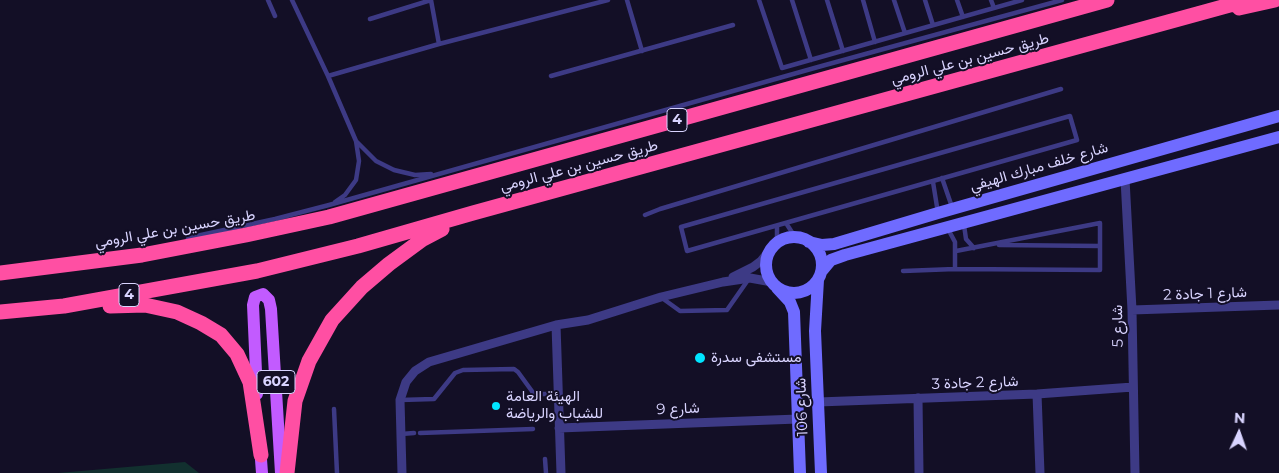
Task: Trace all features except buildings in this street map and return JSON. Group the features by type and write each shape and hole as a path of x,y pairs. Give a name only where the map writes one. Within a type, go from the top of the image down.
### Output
{"highway":[{"name":"طريق حسين بن علي الرومي","path":"0,273 142,255 329,217 1106,0"},
{"name":"طريق حسين بن علي الرومي","path":"0,312 64,306 257,271 358,246 1248,0"},
{"path":"1189,17 1274,0"},
{"path":"287,473 295,401 310,361 332,320 362,287 423,238 473,213"},
{"path":"64,306 145,305 177,312 202,322 221,335 236,354 250,382 261,455"}],"main road":[{"name":"602","path":"262,473 253,310 255,297 262,294 269,300 271,309 281,473"}],"street":[{"name":"شارع خلف مبارك الهيفي","path":"809,242 822,245 834,244 938,212 1279,116"},
{"path":"402,473 400,400 406,382 415,371 430,362 556,326 588,320 661,297 723,282 750,278 775,285 786,292 804,291 812,287 831,260 845,255 1279,137"},
{"name":"شارع 5","path":"1125,179 1132,310 1135,473"},
{"path":"723,282 753,267 774,246 786,238 796,237 816,247 822,263 819,276"},
{"path":"774,246 767,258 766,266 768,275 775,285"},
{"name":"شارع 106","path":"819,276 816,354 821,473"},
{"name":"شارع 106","path":"775,285 790,302 794,312 800,473"},
{"name":"شارع 1 جادة 2","path":"1132,310 1279,305"},
{"path":"556,326 561,473"},
{"path":"796,352 805,346 816,354"},
{"name":"شارع 2 جادة 3","path":"818,402 1037,394 1133,387"},
{"path":"1037,394 1040,473"},
{"path":"918,398 919,473"},
{"name":"شارع 9","path":"559,428 798,419"}],"lane":[{"path":"268,0 275,16"},
{"path":"292,0 356,141 359,161 356,180 345,195 329,206"},
{"path":"370,19 431,0 439,44"},
{"path":"328,76 439,44 608,0"},
{"path":"627,0 642,50"},
{"path":"759,0 782,68 1022,0"},
{"path":"792,0 811,60"},
{"path":"827,0 843,51"},
{"path":"863,0 875,42"},
{"path":"894,0 904,33"},
{"path":"925,0 933,25"},
{"path":"957,0 963,17"},
{"path":"991,0 994,8"},
{"path":"142,255 201,234 329,206 1062,0"},
{"path":"551,76 733,25"},
{"path":"646,215 660,208 1061,90"},
{"path":"1070,116 1077,140 933,182 688,251 681,227 1070,116"},
{"path":"356,141 376,161 394,170 415,175 439,174"},
{"path":"942,178 953,208"},
{"path":"933,182 938,212"},
{"path":"786,223 796,237"},
{"path":"964,223 966,239 974,248"},
{"path":"903,272 955,269 1100,270 1100,223 956,251"},
{"path":"774,246 777,226"},
{"path":"947,228 955,242 955,269"},
{"path":"990,245 1100,246"},
{"path":"661,297 680,311 726,310 750,278"},
{"path":"400,400 434,399 455,373 463,370 512,369 518,372 534,394 558,394"},
{"path":"334,409 337,473"},
{"path":"420,433 533,429"},
{"path":"401,434 414,433"},
{"path":"546,459 546,473"}],"green space":[{"path":"185,462 199,473 58,473"}],"place":[{"name":"مستشفى سدرة","path":"700,358"},
{"name":"الهيئة العامة للشباب والرياضة","path":"496,406"}]}
